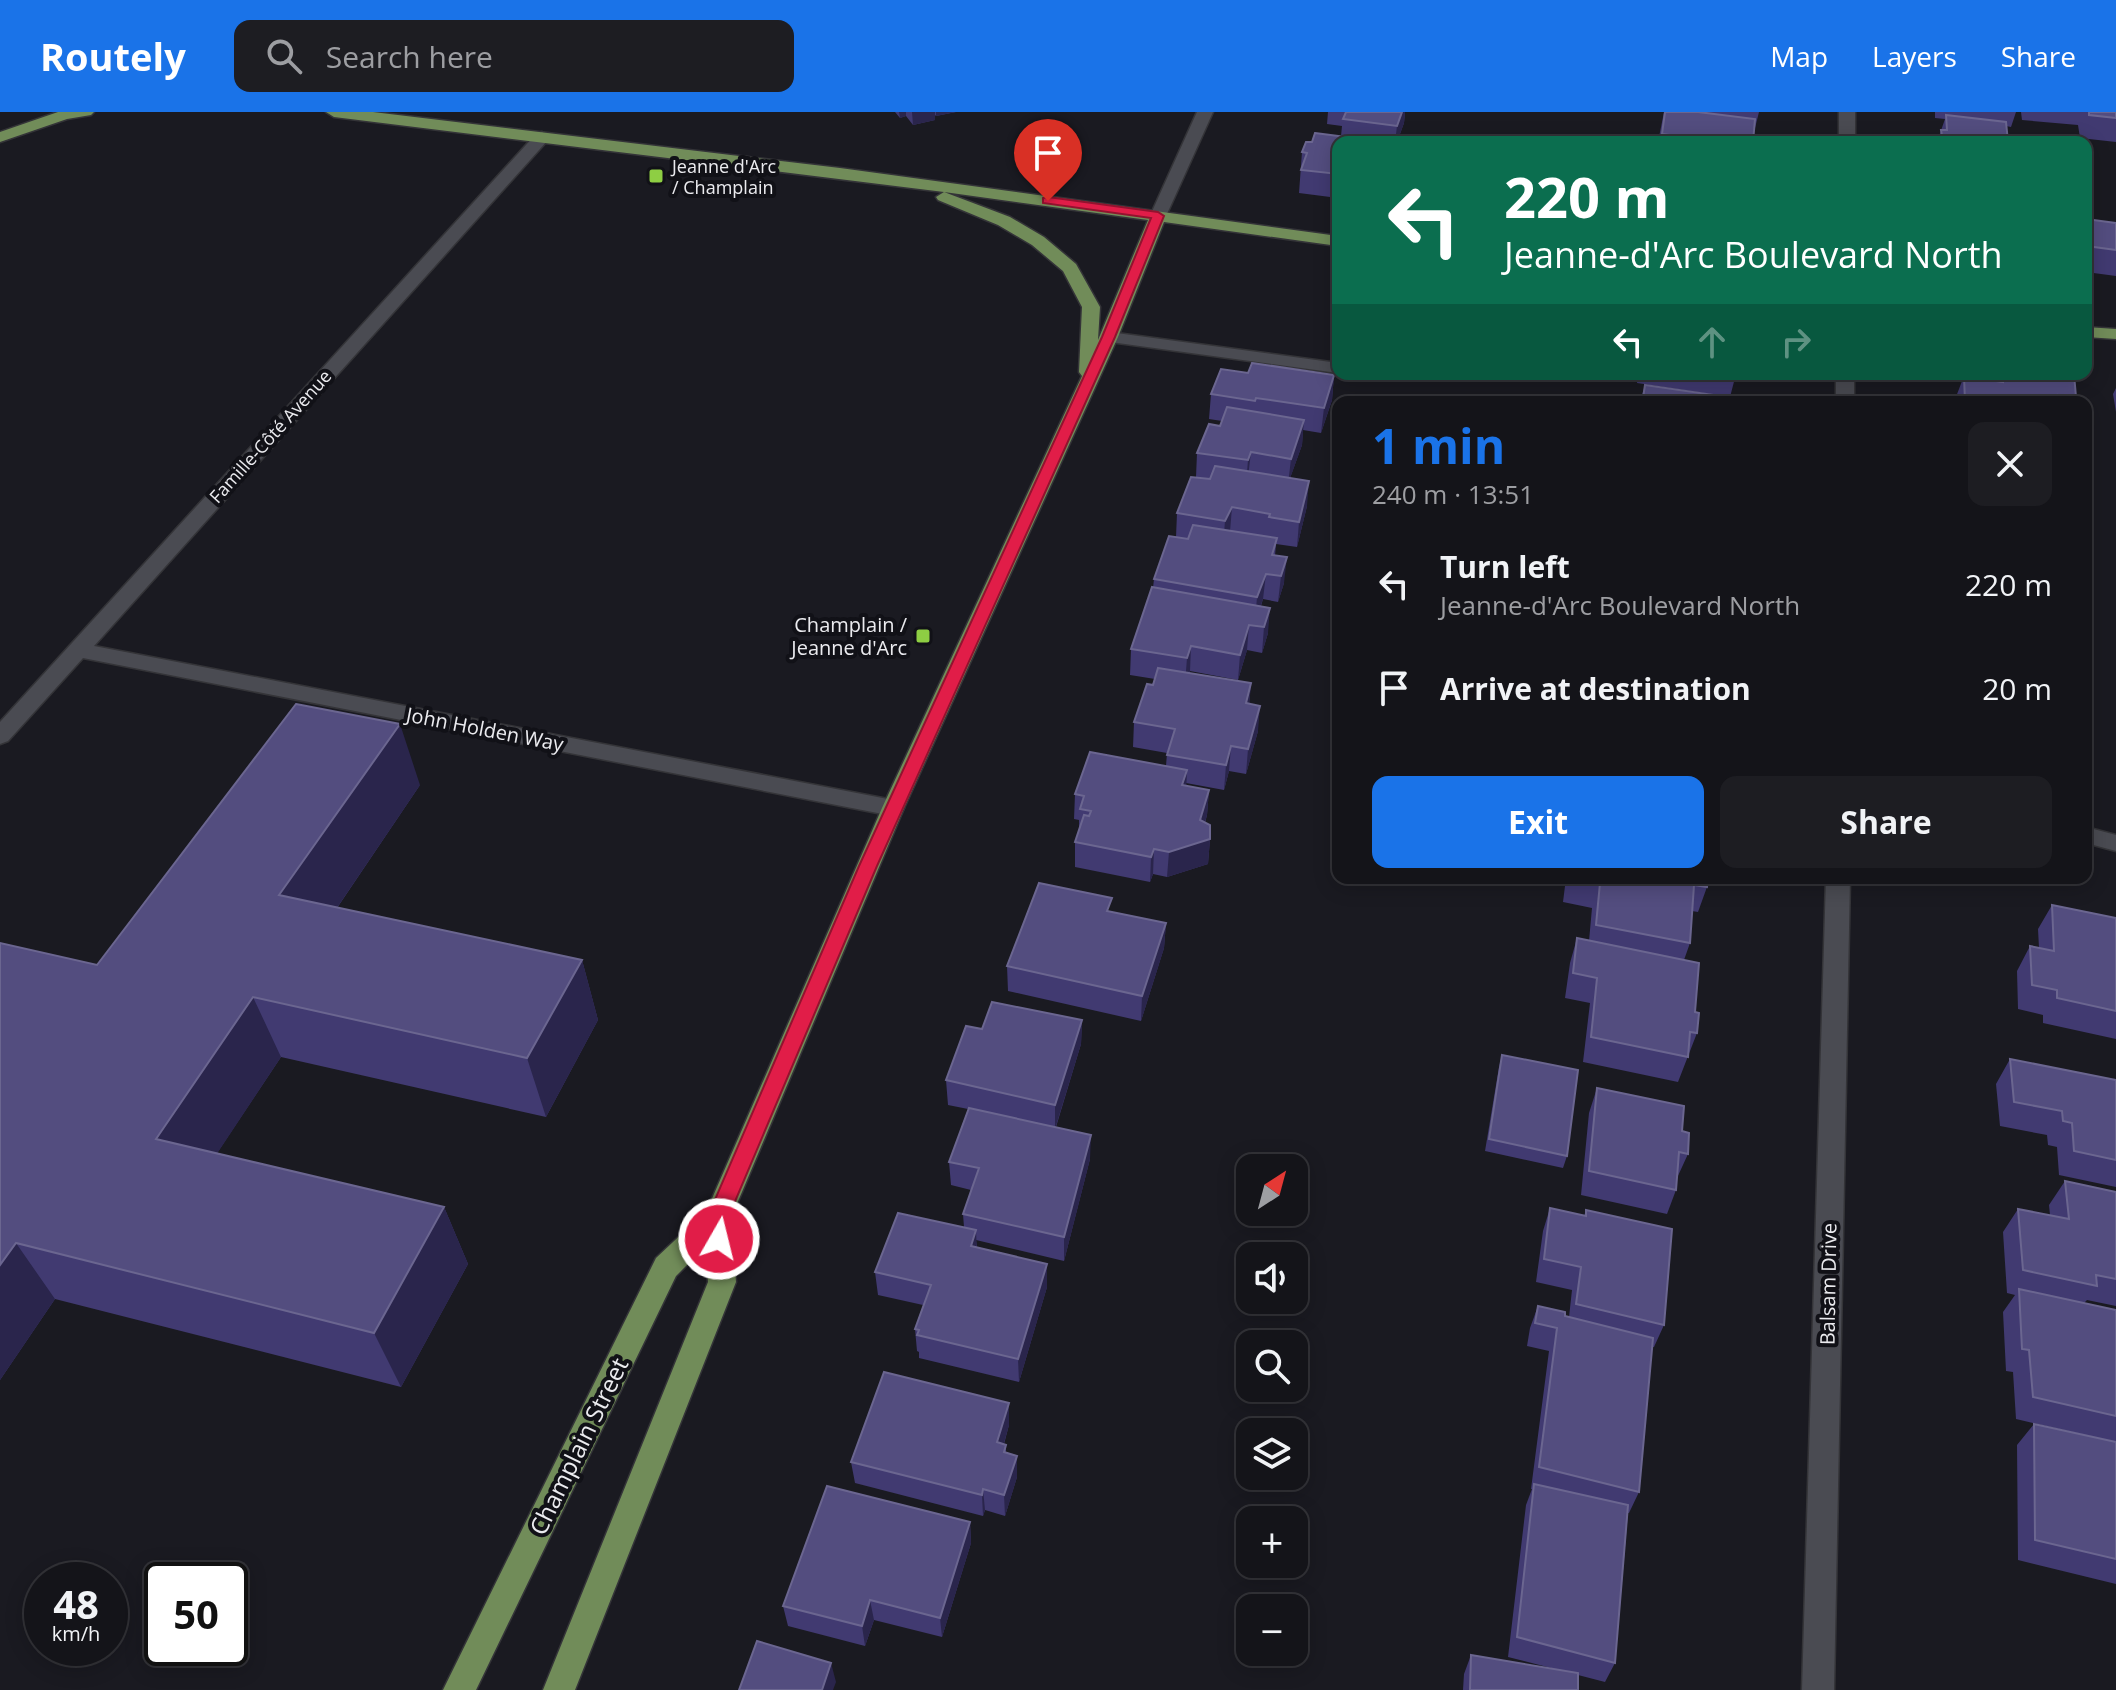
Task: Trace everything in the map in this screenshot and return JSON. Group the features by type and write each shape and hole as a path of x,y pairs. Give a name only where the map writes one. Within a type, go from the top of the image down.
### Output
{"main road":[{"path":"0,137 64,115 86,112"},
{"path":"334,112 840,173 1332,240"},
{"path":"840,173 892,183 969,205 1038,241 1070,268 1091,307 1088,381"},
{"name":"Champlain Street","path":"459,1690 666,1267 717,1218 893,808 1109,337 1158,216"},
{"path":"2092,332 2116,334"},
{"name":"Champlain Street","path":"559,1690 722,1282 717,1218"}],"street":[{"name":"Champlain Street","path":"1158,216 1205,112"},
{"path":"1847,112 1847,136"},
{"name":"Famille-Côté Avenue","path":"0,736 542,137"},
{"path":"1109,337 1332,367"},
{"name":"John Holden Way","path":"78,650 893,808"},
{"path":"2092,837 2116,843"},
{"name":"Balsam Drive","path":"1818,1690 1838,884"}],"building":[{"path":"1346,112 1402,112 1397,126 1343,119"},
{"path":"1665,112 1698,112 1755,119 1754,136 1662,134"},
{"path":"2089,112 2116,112 2116,118 2089,115"},
{"path":"1946,115 2006,122 2007,136 1942,136 1941,130 1947,130"},
{"path":"1315,133 1339,136 1332,136 1332,173 1301,170 1307,153 1302,152 1306,142 1312,142"},
{"path":"2092,220 2116,223 2116,250 2092,247"},
{"path":"1252,363 1332,375 1332,380 1324,408 1211,394 1221,369 1248,373"},
{"path":"1964,380 2075,380 2076,396 1965,396"},
{"path":"1645,385 1721,396 1643,396"},
{"path":"1227,407 1304,420 1291,459 1251,452 1248,460 1197,453 1209,424 1220,426"},
{"path":"1215,466 1309,481 1299,522 1232,507 1225,521 1177,513 1191,477 1210,479"},
{"path":"1193,525 1277,538 1272,555 1287,557 1281,576 1266,574 1257,597 1154,579 1169,536 1188,539"},
{"path":"1152,587 1270,608 1264,627 1249,625 1240,655 1191,646 1187,658 1131,649"},
{"path":"1158,668 1251,683 1246,703 1260,706 1248,749 1231,746 1226,765 1167,755 1175,729 1134,722 1147,684 1153,685"},
{"path":"296,704 400,724 279,895 582,960 527,1058 253,997 156,1139 444,1207 374,1333 16,1243 0,1265 0,943 97,965"},
{"path":"1090,752 1187,770 1182,785 1209,790 1200,820 1210,825 1210,839 1169,852 1154,849 1151,857 1075,842 1084,815 1089,816 1091,811 1080,809 1084,796 1075,794"},
{"path":"1039,883 1112,898 1107,911 1166,923 1142,996 1007,966"},
{"path":"1600,884 1707,884 1707,887 1694,885 1690,943 1596,925"},
{"path":"2052,905 2116,918 2116,1011 2057,998 2057,990 2032,985 2030,946 2054,951"},
{"path":"1577,938 1699,963 1695,1012 1699,1013 1697,1033 1690,1032 1688,1057 1591,1037 1597,978 1573,973"},
{"path":"992,1002 1082,1020 1055,1105 946,1080 966,1026 982,1029"},
{"path":"1502,1055 1578,1070 1567,1156 1489,1139"},
{"path":"2010,1059 2116,1080 2116,1160 2074,1151 2072,1123 2063,1121 2062,1111 2014,1102"},
{"path":"1597,1088 1684,1106 1682,1131 1689,1133 1688,1154 1679,1152 1676,1190 1589,1171"},
{"path":"969,1108 1091,1135 1064,1237 963,1214 979,1168 949,1162"},
{"path":"2065,1181 2116,1192 2116,1279 2096,1275 2097,1286 2023,1270 2018,1209 2069,1219"},
{"path":"1550,1208 1586,1216 1586,1210 1672,1229 1664,1325 1576,1304 1581,1267 1544,1259"},
{"path":"898,1213 976,1230 971,1246 1047,1264 1018,1359 917,1335 919,1330 915,1329 931,1285 875,1272"},
{"path":"2019,1289 2116,1310 2116,1416 2033,1397 2029,1350 2022,1349"},
{"path":"1538,1306 1653,1338 1639,1492 1539,1467 1557,1328 1535,1323"},
{"path":"884,1372 1009,1403 997,1442 1006,1445 1004,1452 1017,1456 1004,1495 983,1489 982,1495 851,1462"},
{"path":"2034,1424 2116,1442 2116,1559 2035,1540"},
{"path":"1534,1484 1628,1505 1615,1663 1517,1637"},
{"path":"827,1486 970,1522 940,1618 870,1600 862,1626 783,1606"},
{"path":"757,1641 831,1663 822,1690 739,1690"},
{"path":"1471,1655 1578,1673 1578,1690 1470,1690"}],"place":[{"name":"Jeanne d'Arc / Champlain","path":"656,176"},
{"name":"Champlain / Jeanne d'Arc","path":"923,636"}],"route":[{"path":"719,1239 717,1218 868,866 1109,337 1158,216 1048,201"}]}
